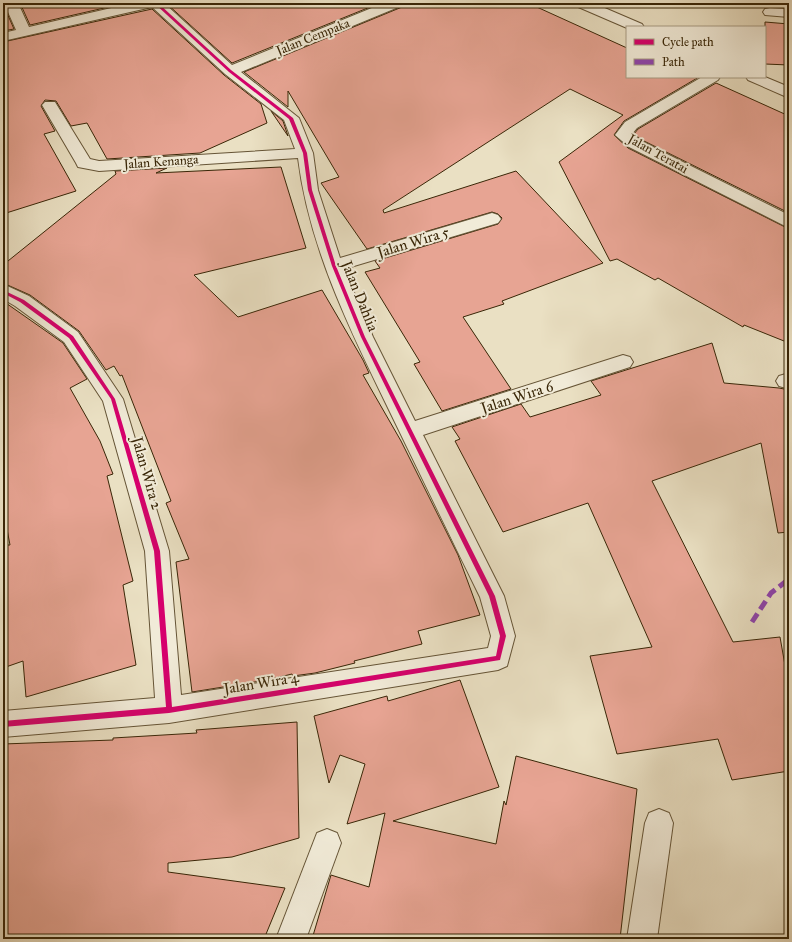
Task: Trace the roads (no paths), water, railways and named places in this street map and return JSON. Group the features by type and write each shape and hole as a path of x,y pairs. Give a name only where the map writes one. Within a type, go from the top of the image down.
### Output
{"street":[{"path":"11,3 24,31"},
{"path":"3,37 151,3"},
{"name":"Jalan Dahlia","path":"156,3 230,71 291,118 305,153 310,190 334,266 363,337 492,596 503,636"},
{"name":"Jalan Cempaka","path":"230,71 396,3"},
{"path":"581,3 600,7 635,26"},
{"path":"770,12 789,13"},
{"name":"Jalan Teratai","path":"711,78 631,125 623,135 635,144 789,222"},
{"path":"755,78 789,94"},
{"name":"Jalan Kenanga","path":"50,105 84,163 99,166 305,153"},
{"name":"Jalan Wira 5","path":"334,266 492,219"},
{"name":"Jalan Wira 2","path":"3,291 22,301 71,337 113,398 157,551 170,710"},
{"name":"Jalan Wira 6","path":"410,431 623,362"},
{"name":"Jalan Wira 4","path":"3,724 170,710 498,658 503,636"},
{"path":"642,939 659,823"},
{"path":"291,939 327,842"}]}
